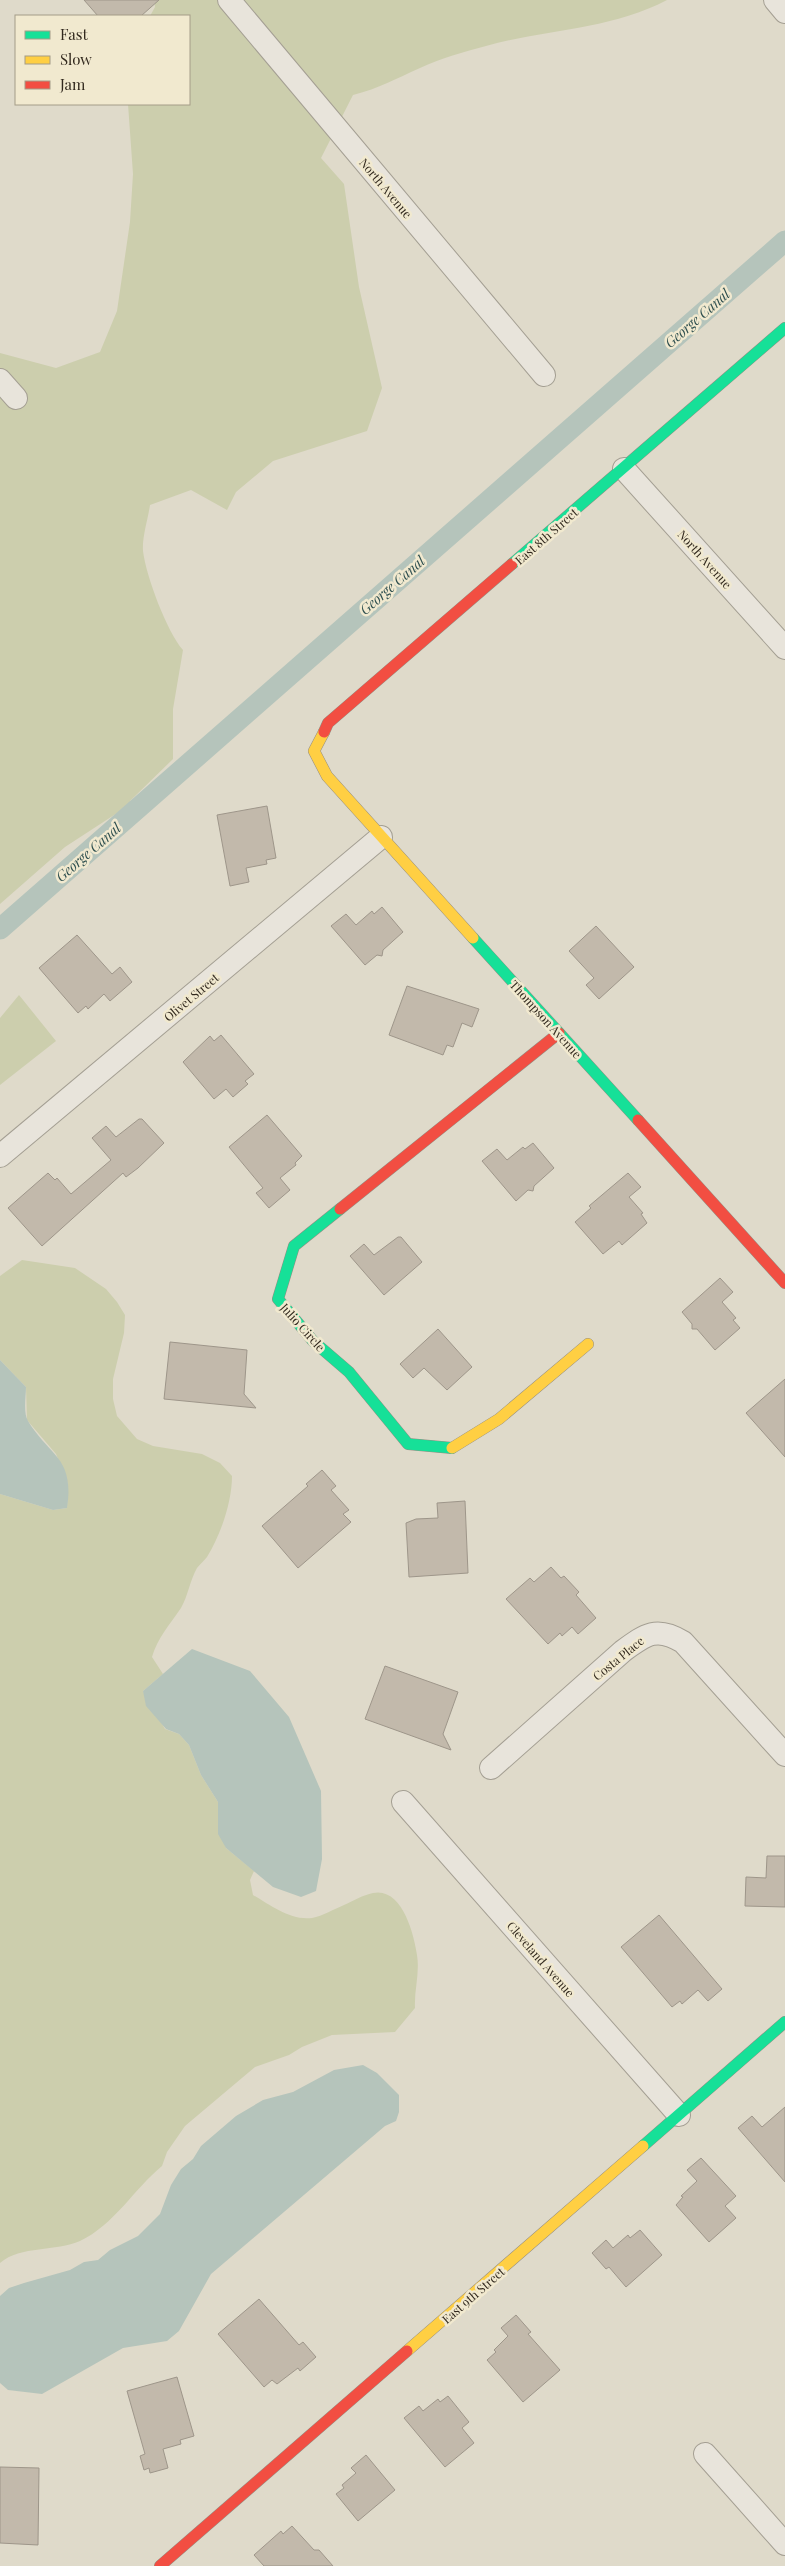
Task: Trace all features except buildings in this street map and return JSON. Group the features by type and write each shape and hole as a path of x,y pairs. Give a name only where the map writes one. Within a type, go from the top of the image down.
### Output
{"street":[{"name":"North Avenue","path":"229,0 544,375"},
{"path":"775,0 785,12"},
{"name":"East 8th Street","path":"314,751 328,723 785,328"},
{"path":"0,380 16,398"},
{"name":"North Avenue","path":"624,469 785,648"},
{"name":"Thompson Avenue","path":"314,751 327,776 381,837 785,1283"},
{"name":"Olivet Street","path":"0,1156 381,837"},
{"name":"Julio Circle","path":"559,1033 294,1246 278,1300 313,1341 349,1372 408,1444 452,1448 499,1419 588,1344"},
{"name":"Costa Place","path":"491,1768 623,1651 644,1636 657,1633 670,1634 683,1642 785,1755"},
{"name":"Cleveland Avenue","path":"403,1802 678,2115"},
{"name":"East 9th Street","path":"160,2566 785,2022"},
{"path":"705,2454 785,2544"}],"green space":[{"path":"154,0 667,0 645,10 601,23 509,40 444,58 353,95 321,158 344,184 359,287 382,388 367,431 273,461 236,492 227,510 191,490 150,505 143,540 145,562 164,617 183,650 173,709 173,759 130,801 131,804 65,847 0,904 0,353 56,368 100,352 117,311 130,222 133,174 128,105 190,105 190,15 151,15 155,7"},
{"path":"19,995 56,1041 0,1085 0,1018"},
{"path":"22,1260 75,1268 106,1289 117,1302 125,1315 124,1333 113,1379 113,1399 117,1416 137,1439 153,1446 202,1454 220,1463 232,1476 228,1507 217,1538 207,1557 197,1568 181,1608 154,1650 152,1657 163,1674 143,1691 165,1729 179,1734 189,1745 201,1775 218,1802 226,1848 254,1871 250,1880 253,1895 289,1915 304,1918 316,1917 373,1893 383,1893 392,1897 405,1914 413,1936 418,1968 415,2008 395,2032 332,2035 302,2047 289,2055 255,2067 185,2126 167,2152 162,2166 103,2226 80,2241 60,2247 28,2251 8,2257 0,2263 0,1494 53,1510 67,1508 68,1484 56,1454 27,1420 26,1387 0,1360 0,1276"}],"shaded area":[{"path":"0,1360 26,1387 26,1418 64,1467 68,1491 67,1508 53,1510 0,1494"},
{"path":"192,1649 250,1671 289,1717 321,1791 322,1859 316,1891 301,1897 273,1887 226,1848 218,1834 218,1802 201,1775 189,1745 179,1734 166,1729 146,1706 143,1691"},
{"path":"363,2065 377,2073 399,2095 399,2112 396,2121 385,2126 211,2274 179,2331 167,2341 123,2348 42,2394 8,2390 0,2383 0,2296 9,2288 70,2270 84,2262 98,2260 110,2250 138,2236 160,2214 171,2185 181,2169 193,2159 201,2146 236,2116 263,2100 293,2092 334,2070"}],"waterway":[{"name":"George Canal","path":"0,929 785,241"}],"traffic: fast":[{"path":"512,564 785,328"},
{"path":"473,938 638,1120"},
{"path":"340,1209 294,1246 278,1299 313,1341 349,1372 408,1444 452,1448"},
{"path":"643,2146 785,2022"}],"traffic: slow":[{"path":"324,732 314,751 327,776 473,938"},
{"path":"452,1448 499,1419 588,1344"},
{"path":"407,2351 643,2146"}],"traffic: jam":[{"path":"324,732 328,723 512,564"},
{"path":"340,1209 559,1033"},
{"path":"638,1120 785,1283"},
{"path":"160,2566 407,2351"}]}
